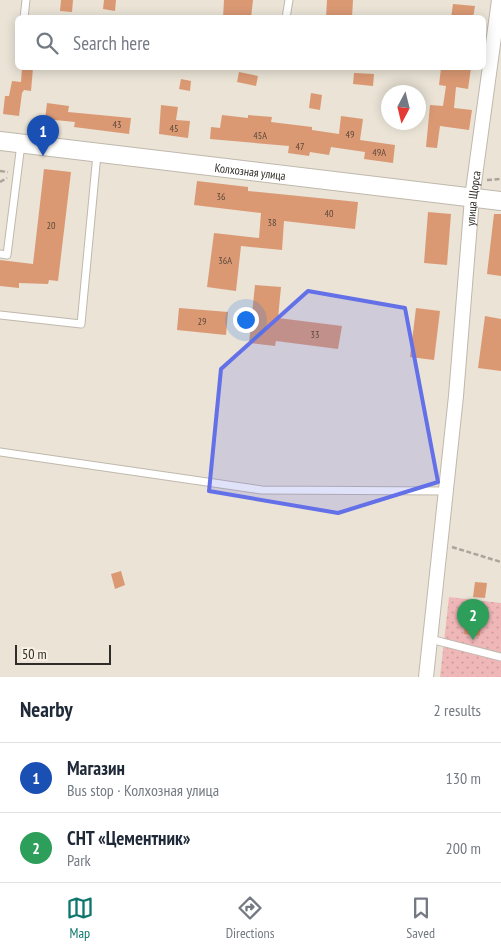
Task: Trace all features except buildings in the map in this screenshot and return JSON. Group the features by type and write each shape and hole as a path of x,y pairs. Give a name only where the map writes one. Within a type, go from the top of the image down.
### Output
{"street":[{"name":"улица Щорса","path":"426,677 456,396 472,198 499,0"},
{"name":"Колхозная улица","path":"0,141 501,201"}],"lane":[{"path":"24,15 26,0"},
{"path":"286,15 289,0"},
{"path":"0,254 8,255 21,143"},
{"path":"0,315 81,324 98,154"},
{"path":"0,452 262,490 446,491"},
{"path":"430,639 501,657"}],"path":[{"path":"440,543 501,562"}],"highlighted area":[{"path":"308,291 405,308 438,482 338,513 209,491 221,369"}],"shaded area":[{"path":"449,597 501,603 501,677 440,677"}],"place":[{"name":"Магазин","path":"43,156"},
{"name":"СНТ «Цементник»","path":"473,640"}]}
